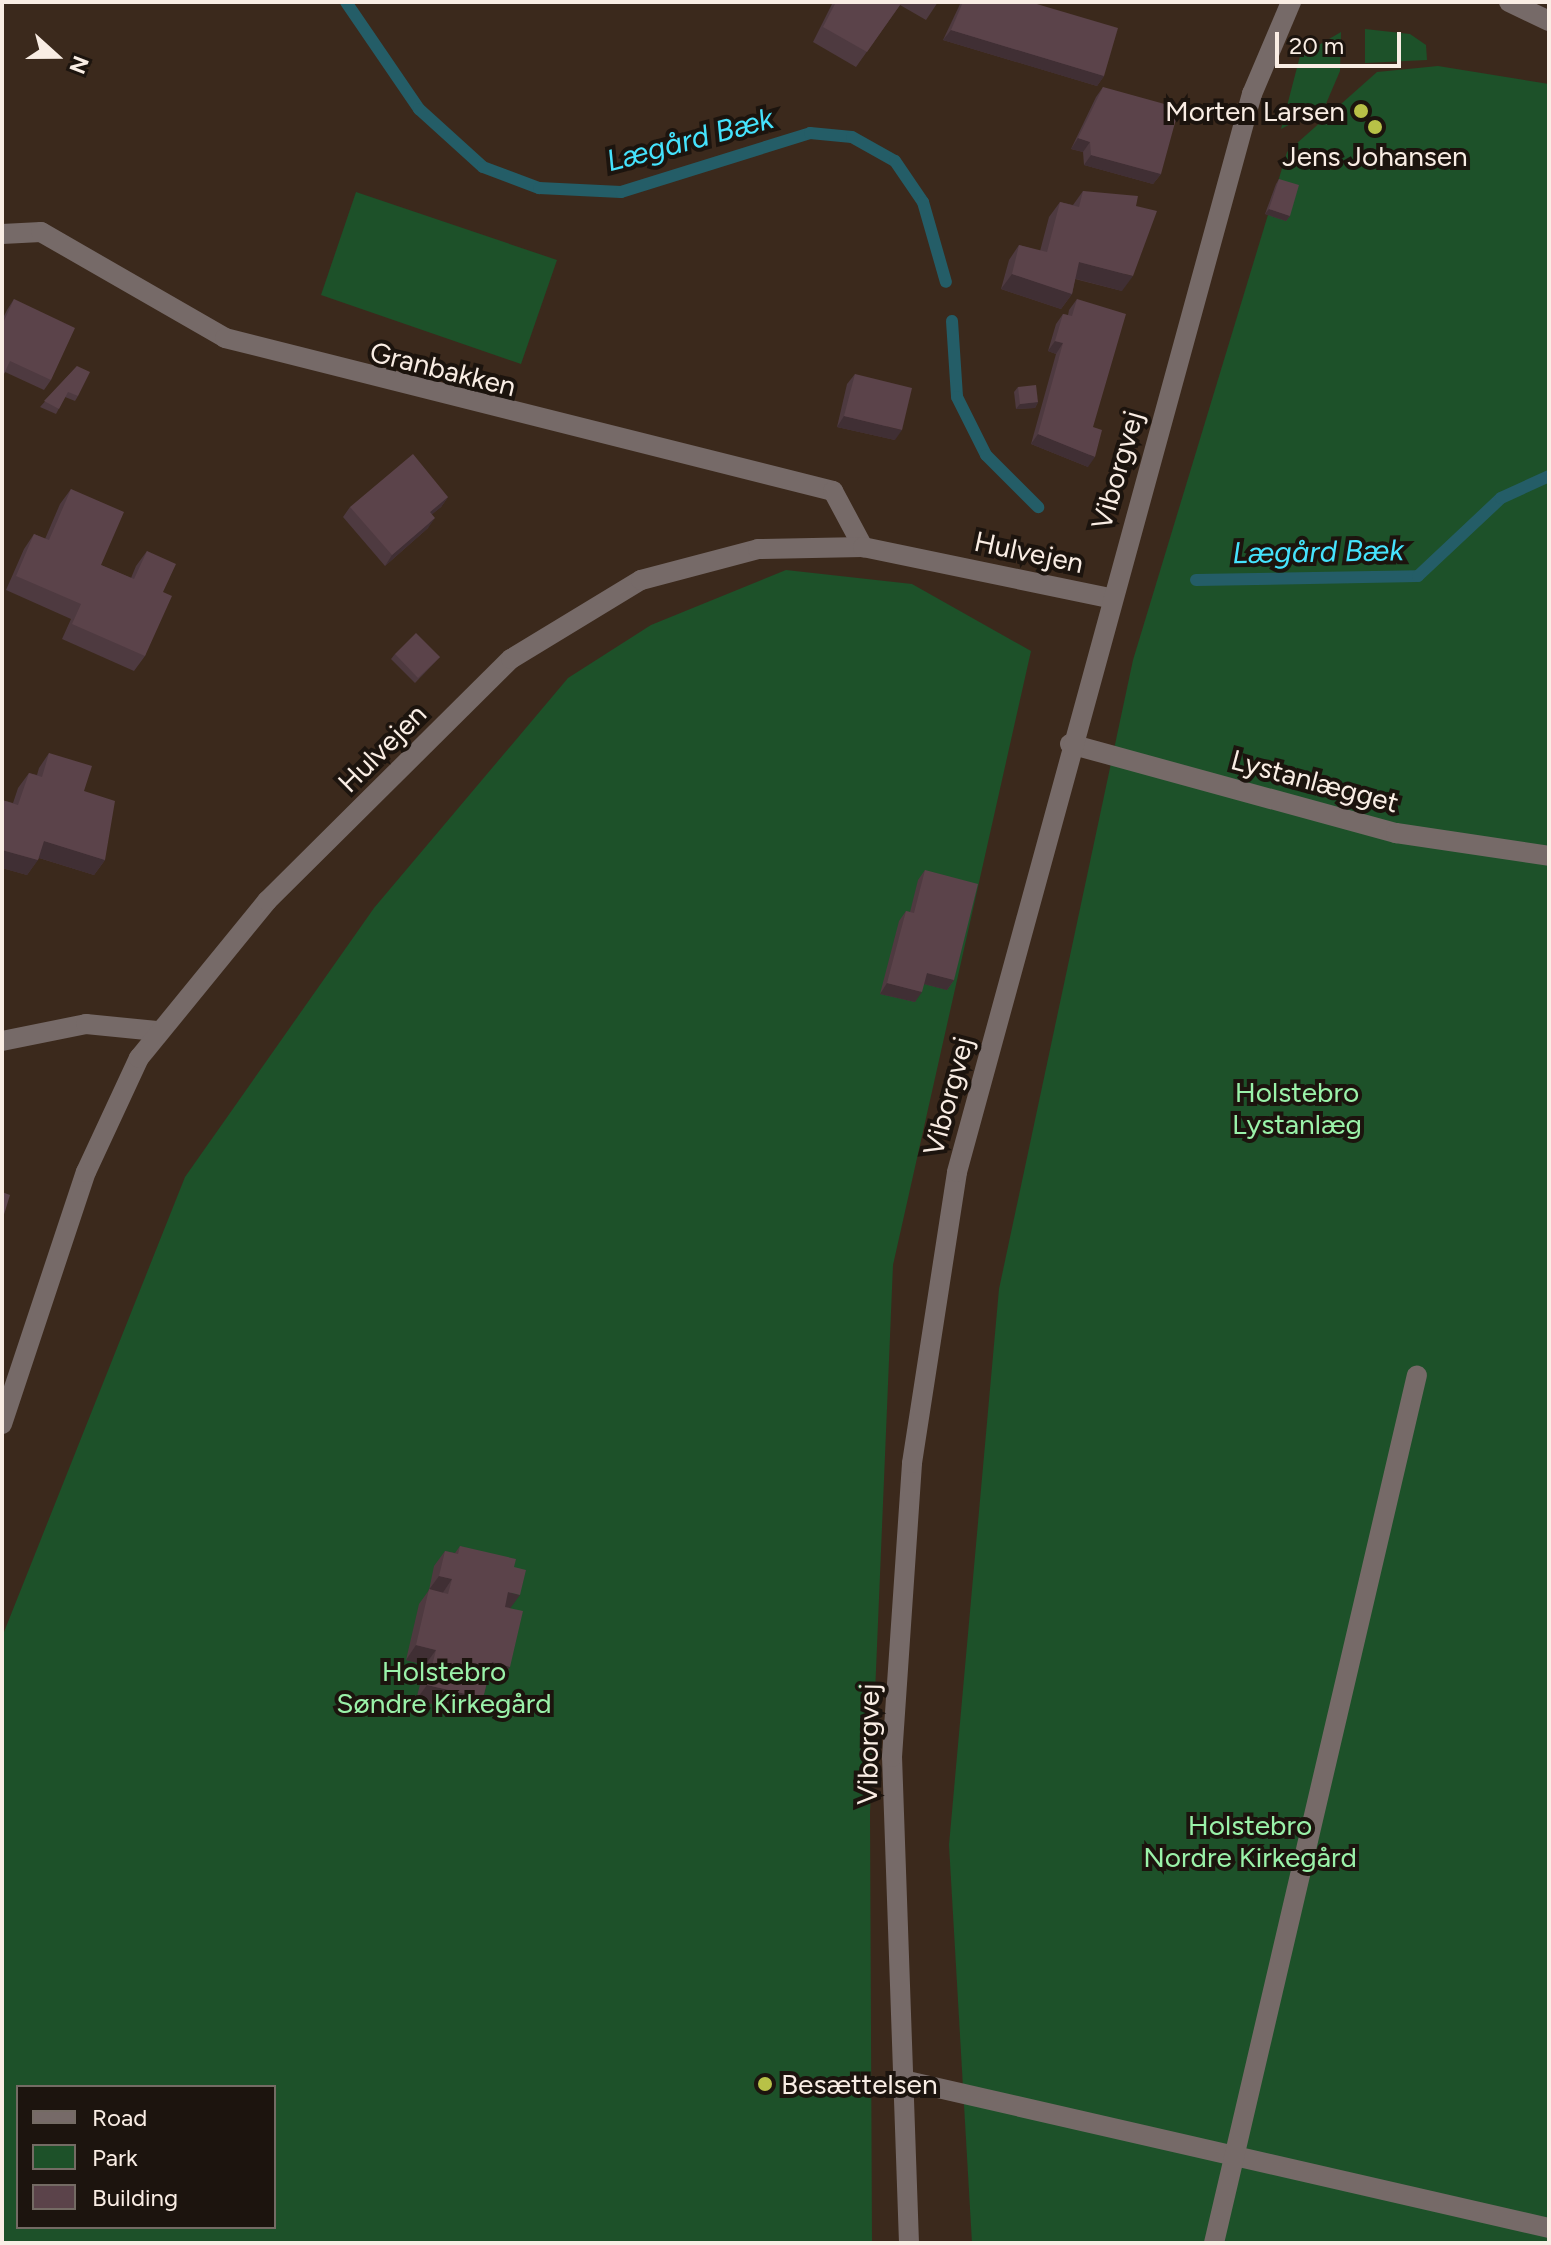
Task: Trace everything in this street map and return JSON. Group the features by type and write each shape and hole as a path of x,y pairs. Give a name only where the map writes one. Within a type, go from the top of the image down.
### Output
{"street":[{"name":"Viborgvej","path":"909,2243 892,1757 912,1463 957,1172 1070,744 1252,94 1291,2"},
{"path":"1509,2 1549,21"},
{"name":"Granbakken","path":"2,234 41,232 225,338 833,491 863,547"},
{"name":"Hulvejen","path":"2,1424 86,1172 157,1031 267,901 511,659 641,580 758,549 863,547 1110,598"},
{"name":"Lystanlægget","path":"1070,744 1396,833 1549,856"},
{"path":"2,1041 86,1024 157,1031"},
{"path":"1214,2243 1417,1375"},
{"path":"903,2080 1549,2228"}],"green space":[{"path":"1365,29 1410,34 1426,45 1427,60 1365,63"},
{"path":"1341,32 1340,71 1325,106 1281,129 1300,56"},
{"path":"1438,66 1549,84 1549,2243 972,2243 949,1845 999,1289 1133,660 1287,152 1377,72"},
{"path":"356,192 557,260 521,364 321,295"},
{"name":"Holstebro Søndre Kirkegård","path":"786,570 912,584 1031,651 893,1265 870,1813 872,2243 2,2243 2,1637 185,1177 374,908 568,678 651,625"}],"building":[{"path":"836,2 902,2 867,52 823,27"},
{"path":"963,2 1030,2 1118,28 1104,76 951,30"},
{"path":"1103,87 1179,108 1161,174 1091,155 1090,142 1078,138"},
{"path":"1279,179 1299,185 1290,216 1269,209"},
{"path":"1083,191 1138,196 1136,206 1157,211 1133,276 1079,262 1072,294 1012,274 1019,245 1047,252 1060,202 1079,207"},
{"path":"14,299 75,328 51,380 10,361 2,378 2,325"},
{"path":"1077,299 1126,314 1093,427 1102,430 1095,457 1038,434 1063,343 1055,341 1063,314 1072,316"},
{"path":"77,366 90,372 78,396 68,392 59,409 44,401"},
{"path":"855,374 912,388 902,430 844,416"},
{"path":"1036,385 1038,402 1020,404 1018,387"},
{"path":"413,454 448,497 430,512 435,518 392,555 350,507"},
{"path":"71,489 124,512 101,565 134,579 147,551 176,564 163,592 172,596 145,656 72,624 81,604 16,576 34,534 49,540"},
{"path":"416,633 440,657 418,678 395,654"},
{"path":"49,753 92,766 84,791 115,801 105,860 44,841 38,860 2,850 2,800 18,805 29,773 42,777"},
{"path":"925,870 978,884 954,980 927,973 922,992 887,983 906,911 914,913"},
{"path":"2,1192 10,1195 2,1221"},
{"path":"460,1546 516,1559 514,1567 526,1570 520,1595 508,1592 505,1607 523,1611 510,1667 492,1662 483,1698 427,1685 436,1650 416,1645 429,1589 448,1594 452,1579 439,1576 445,1551 458,1554"}],"waterway":[{"name":"Lægård Bæk","path":"346,2 419,109 483,167 539,188 621,192 810,133 852,137 895,161 923,202 946,282"},
{"name":"Lægård Bæk","path":"952,321 957,397 986,455 1038,507"},
{"name":"Lægård Bæk","path":"1196,580 1418,576 1501,498 1549,476"}],"place":[{"name":"Morten Larsen","path":"1361,111"},
{"name":"Jens Johansen","path":"1375,127"},
{"name":"Besættelsen","path":"765,2084"}],"park label":[{"name":"Holstebro Lystanlæg","path":"1297,1108"},
{"name":"Holstebro Nordre Kirkegård","path":"1250,1841"}]}
